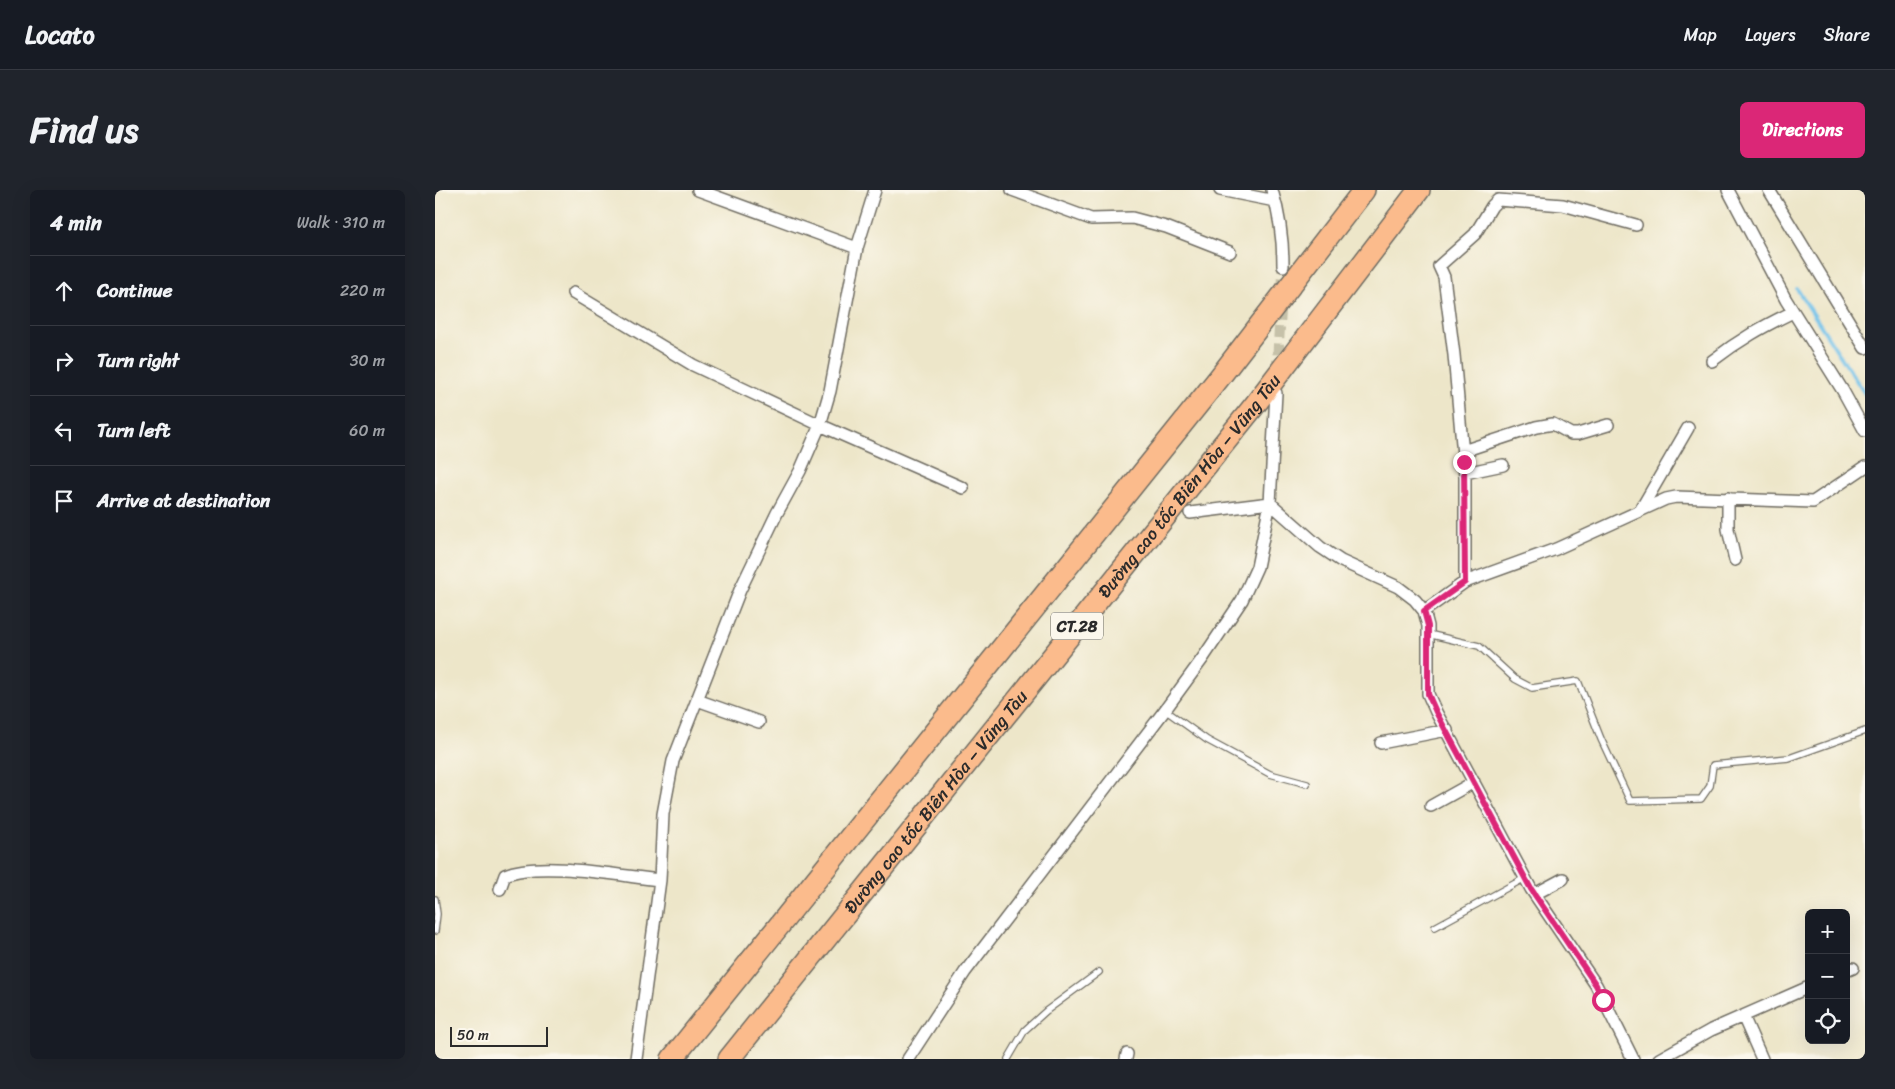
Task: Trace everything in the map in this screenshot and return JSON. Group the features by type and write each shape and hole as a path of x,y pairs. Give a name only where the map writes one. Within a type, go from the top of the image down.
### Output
{"highway":[{"name":"CT.28","path":"678,1052 1219,378 1364,190"},
{"name":"Đường cao tốc Biên Hòa – Vũng Tàu","path":"729,1059 1254,406 1419,190"}],"street":[{"path":"698,190 857,248"},
{"path":"636,1059 660,880 663,814 673,761 739,590 800,471 820,425 830,391 857,248 875,190"},
{"path":"1012,190 1091,219 1132,218 1166,227 1230,252"},
{"path":"1220,190 1274,196 1283,240 1283,266"},
{"path":"1728,190 1793,312 1843,391 1865,431"},
{"path":"1769,190 1865,348"},
{"path":"1465,582 1465,473 1454,355 1444,277 1439,266 1475,234 1492,206 1498,200 1563,205 1636,225"},
{"path":"573,292 693,365 820,425 963,488"},
{"path":"1712,361 1737,342 1793,312"},
{"path":"908,1059 965,972 1165,710 1242,600 1257,567 1270,503 1276,393"},
{"path":"1463,452 1545,425 1553,424 1571,434 1578,434 1608,425"},
{"path":"1641,509 1687,428"},
{"path":"1465,473 1503,465"},
{"path":"1424,611 1465,582 1556,550 1666,499 1676,497 1728,498 1813,502 1865,467"},
{"path":"1728,498 1728,529 1735,560"},
{"path":"1190,513 1270,503 1320,547 1341,561 1398,587 1415,600 1424,611 1428,634 1428,694 1525,878 1596,985 1633,1059"},
{"path":"697,700 759,722"},
{"path":"1381,743 1447,730"},
{"path":"1431,806 1474,782"},
{"path":"500,889 505,875 534,869 560,869 660,880"},
{"path":"1535,894 1563,879"},
{"path":"1659,1059 1711,1030 1805,989"},
{"path":"1743,1016 1762,1059"}],"lane":[{"path":"1428,634 1479,646 1515,679 1532,688 1578,681 1601,739 1630,801 1701,798 1710,786 1713,765 1789,758 1865,731"},
{"path":"1165,710 1207,740 1270,774 1307,784"},
{"path":"1435,927 1525,878"},
{"path":"435,899 437,914 435,931"},
{"path":"1008,1059 1025,1030 1099,972"}],"waterway":[{"path":"1797,289 1865,394"}],"tunnel":[{"path":"1277,371 1283,266"}],"route":[{"path":"1464,462 1465,582 1424,611 1428,626 1428,694 1531,889 1596,985 1603,1000"}]}
